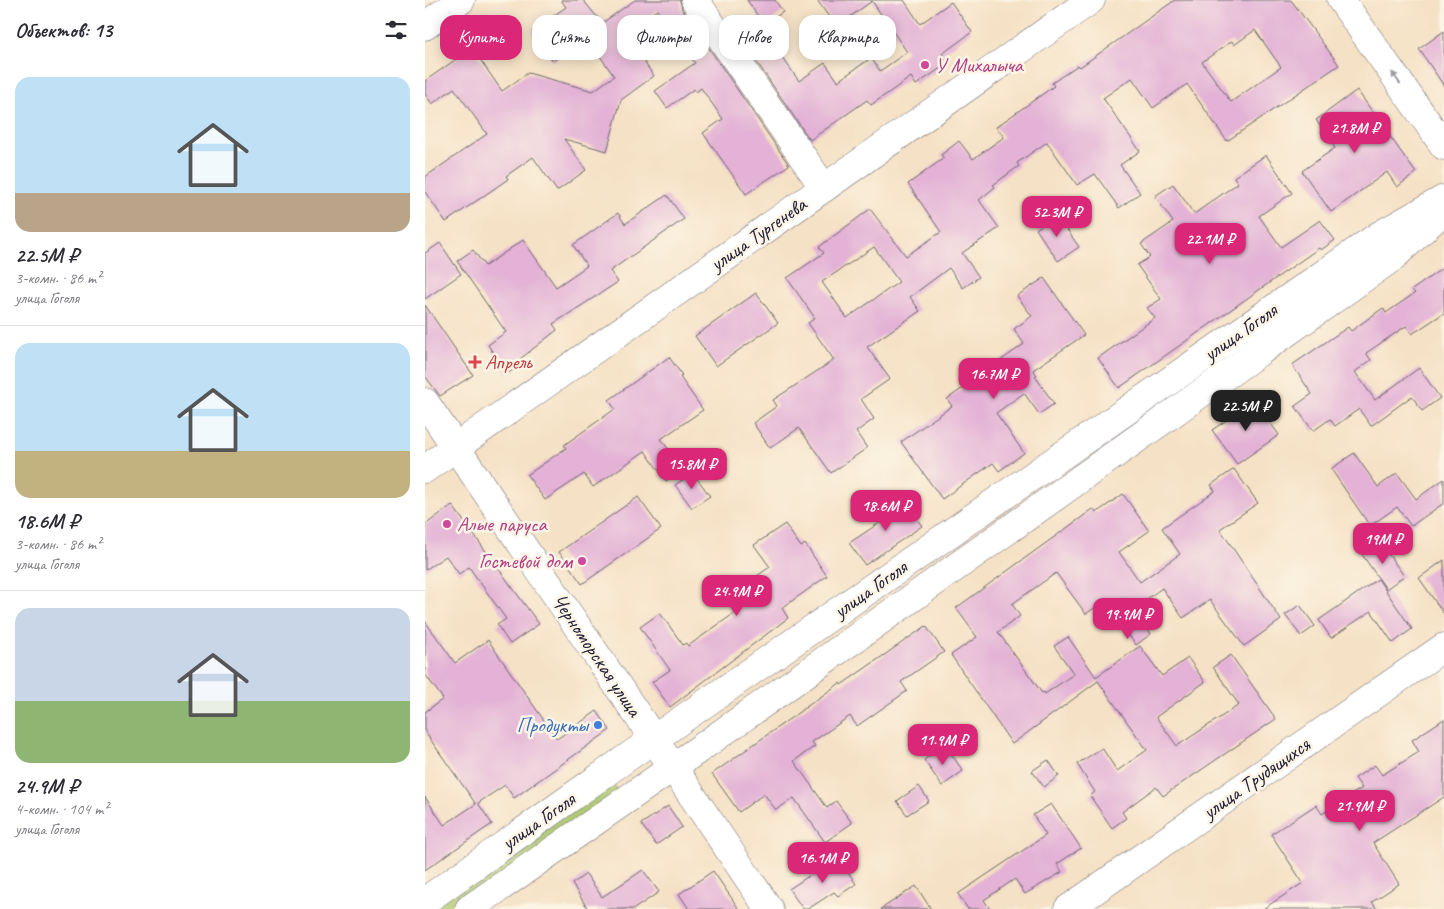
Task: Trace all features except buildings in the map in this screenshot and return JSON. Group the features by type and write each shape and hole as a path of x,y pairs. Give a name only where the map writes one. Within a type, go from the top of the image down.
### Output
{"street":[{"path":"425,26 461,0"},
{"path":"695,0 824,188"},
{"name":"улица Тургенева","path":"425,469 1091,0"},
{"path":"1341,0 1444,146"},
{"name":"улица Гоголя","path":"425,901 654,739 1378,236 1444,200"},
{"name":"улица Гоголя","path":"469,909 673,767 1392,258 1444,210"},
{"name":"Черноморская улица","path":"425,402 769,909"},
{"name":"улица Трудящихся","path":"1068,909 1444,647"}],"green space":[{"path":"609,779 621,795 458,909 425,909"}],"place":[{"name":"У Михалыча","path":"925,65"},
{"name":"Апрель","path":"475,362"},
{"name":"Алые паруса","path":"447,524"},
{"name":"Гостевой дом","path":"582,561"},
{"name":"Продукты","path":"598,725"}]}
